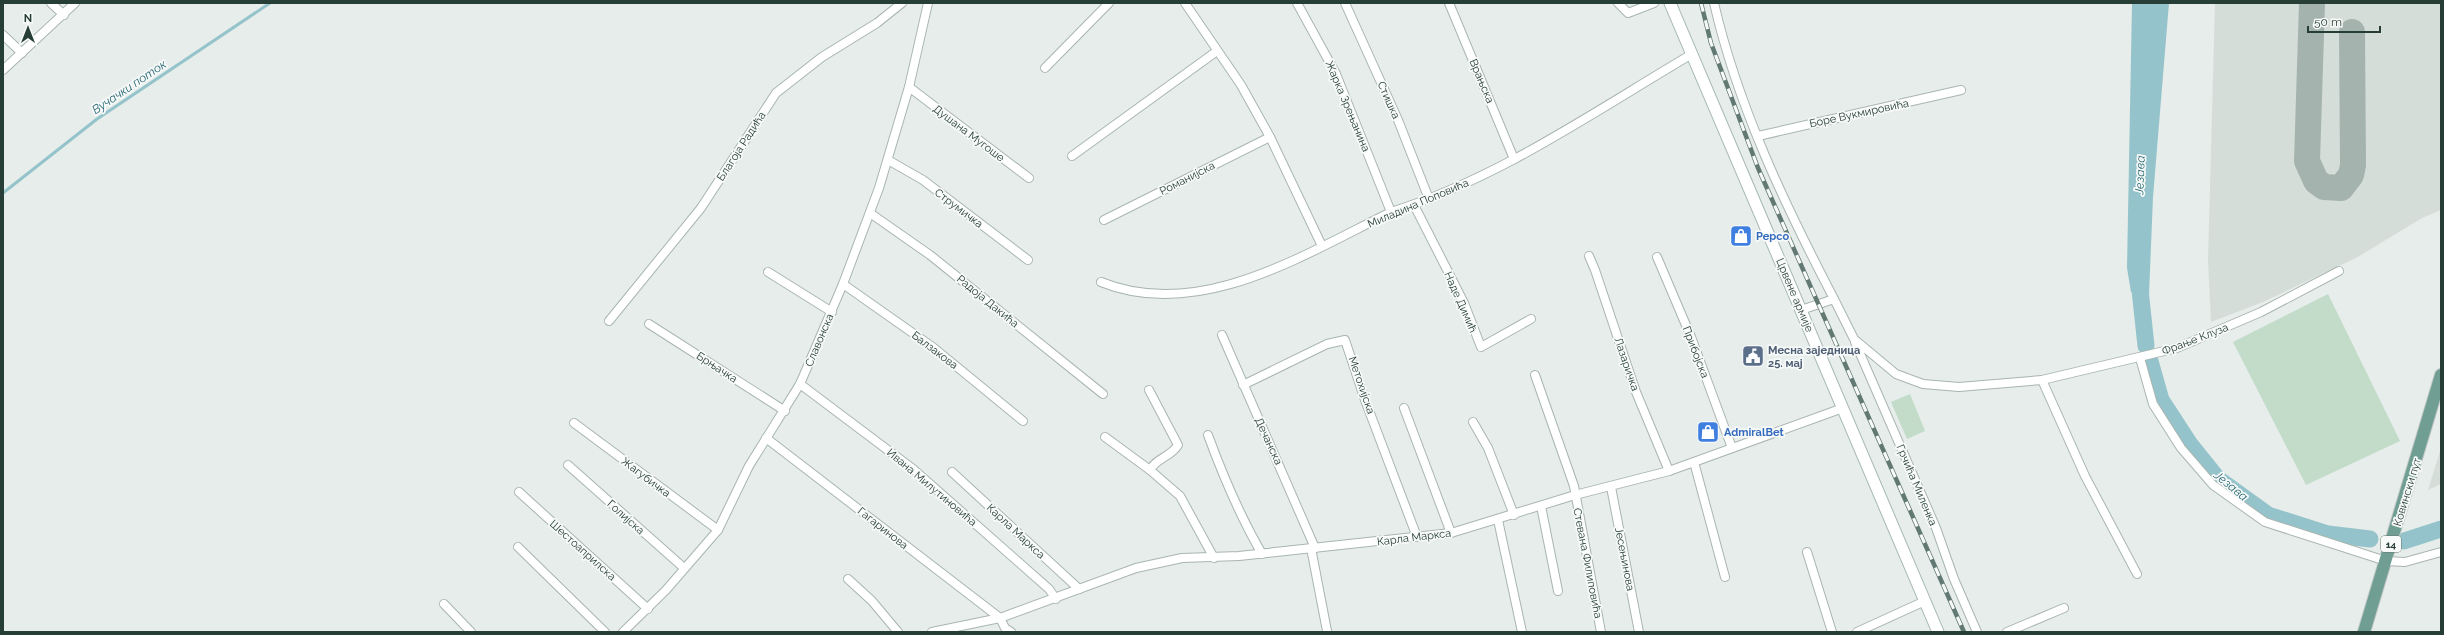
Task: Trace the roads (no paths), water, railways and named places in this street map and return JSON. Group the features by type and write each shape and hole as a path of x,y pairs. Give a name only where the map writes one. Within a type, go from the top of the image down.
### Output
{"main road":[{"name":"Црвене армије","path":"1670,3 1938,632"},
{"name":"Ковински пут","path":"2364,632 2441,375"}],"street":[{"path":"51,3 64,14"},
{"path":"3,70 22,54 75,3"},
{"name":"Благоја Радића","path":"609,321 701,208 776,93 822,57 877,23 902,3"},
{"name":"Славонска","path":"623,632 648,609 718,530 749,466 785,411 800,384 843,284 888,160 909,87 928,3"},
{"path":"1045,68 1109,3"},
{"path":"1185,3 1240,85 1270,137 1322,246"},
{"name":"Жарка Зрењанина","path":"1297,3 1336,74 1391,212"},
{"name":"Стишка","path":"1345,3 1398,120 1429,199"},
{"name":"Врањска","path":"1449,3 1514,159"},
{"path":"1618,3 1628,13 1654,3"},
{"path":"1714,3 1738,86 1758,136 1798,230 1834,299 1801,310"},
{"path":"3,35 22,54"},
{"path":"1072,156 1216,51"},
{"name":"Миладина Поповића","path":"1101,282 1122,291 1174,295 1231,285 1322,246 1391,212 1414,205 1462,185 1514,159 1692,54"},
{"name":"Душана Мугоше","path":"909,87 1029,178"},
{"name":"Боре Вукмировића","path":"1758,136 1961,90"},
{"name":"Романијска","path":"1104,220 1270,137"},
{"name":"Струмичка","path":"888,160 923,180 1028,260"},
{"name":"Наде Димић","path":"1414,205 1464,303 1481,347 1531,319"},
{"name":"Радоја Дакића","path":"870,212 936,259 1103,394"},
{"name":"Лазаричка","path":"1588,256 1595,270 1636,392 1669,471"},
{"name":"Прибојска","path":"1657,257 1691,337 1732,448"},
{"name":"Фрање Клуза","path":"1834,299 1854,339 1896,374 1923,384 1959,387 2042,380 2177,348 2261,312 2339,271"},
{"path":"768,272 832,312"},
{"name":"Балзакова","path":"843,284 934,348 1023,421"},
{"name":"Брњачка","path":"649,324 785,411"},
{"name":"Дечанска","path":"1222,335 1243,385 1287,479 1314,548"},
{"name":"Грчића Миленка","path":"1854,339 1917,484 1977,632"},
{"name":"Метохијска","path":"1243,385 1327,344 1345,340 1365,400 1417,537"},
{"path":"2140,358 2153,404 2181,448 2213,485 2265,522 2386,561 2405,562 2441,552"},
{"name":"Стевана Филиповића","path":"1535,375 1575,495 1601,632"},
{"path":"2042,380 2085,476 2136,574"},
{"name":"Ивана Милутиновића","path":"800,384 913,469 1049,589 1056,599"},
{"path":"1149,390 1178,445 1174,450 1154,464 1150,470"},
{"path":"1404,408 1451,533"},
{"name":"Карла Маркса","path":"932,632 1000,618 1056,599 1136,568 1182,558 1214,558 1262,554 1451,533 1498,520 1575,495 1669,471 1843,408"},
{"path":"1473,422 1488,448 1514,515"},
{"name":"Жагубичка","path":"574,423 718,530"},
{"path":"1208,435 1225,480 1250,533 1262,554"},
{"path":"1105,437 1150,470 1180,496 1214,558"},
{"name":"Гагаринова","path":"766,438 1000,618 1005,628 1011,632"},
{"path":"1694,462 1725,577"},
{"name":"Голијска","path":"568,465 684,568"},
{"name":"Карла Маркса","path":"952,472 1079,589"},
{"name":"Јесењинова","path":"1611,487 1639,632"},
{"name":"Шестоаприлска","path":"519,492 648,609"},
{"path":"1541,506 1558,591"},
{"path":"1498,520 1522,632"},
{"path":"518,548 605,632"},
{"path":"1314,548 1327,631"},
{"path":"1807,552 1832,632"},
{"path":"848,579 872,601 898,632"},
{"path":"1857,632 1867,630 1925,601"},
{"path":"444,604 471,632"},
{"path":"2007,632 2064,608"}],"water":[{"path":"2132,3 2169,3 2153,197 2149,295 2131,292 2127,268"}],"waterway":[{"name":"Вучачки поток","path":"3,193 97,119 270,3"},
{"name":"Језава","path":"2138,271 2146,346"},
{"name":"Језава","path":"2150,361 2161,400 2189,443 2218,479 2268,515 2328,534 2370,539"},
{"name":"Језава","path":"2404,541 2441,529"}],"railway":[{"path":"1701,3 1711,43 1758,168 1964,632"}],"place":[{"name":"Pepco","path":"1741,236"},
{"name":"Месна заједница 25. мај","path":"1753,356"},
{"name":"AdmiralBet","path":"1708,432"}]}
